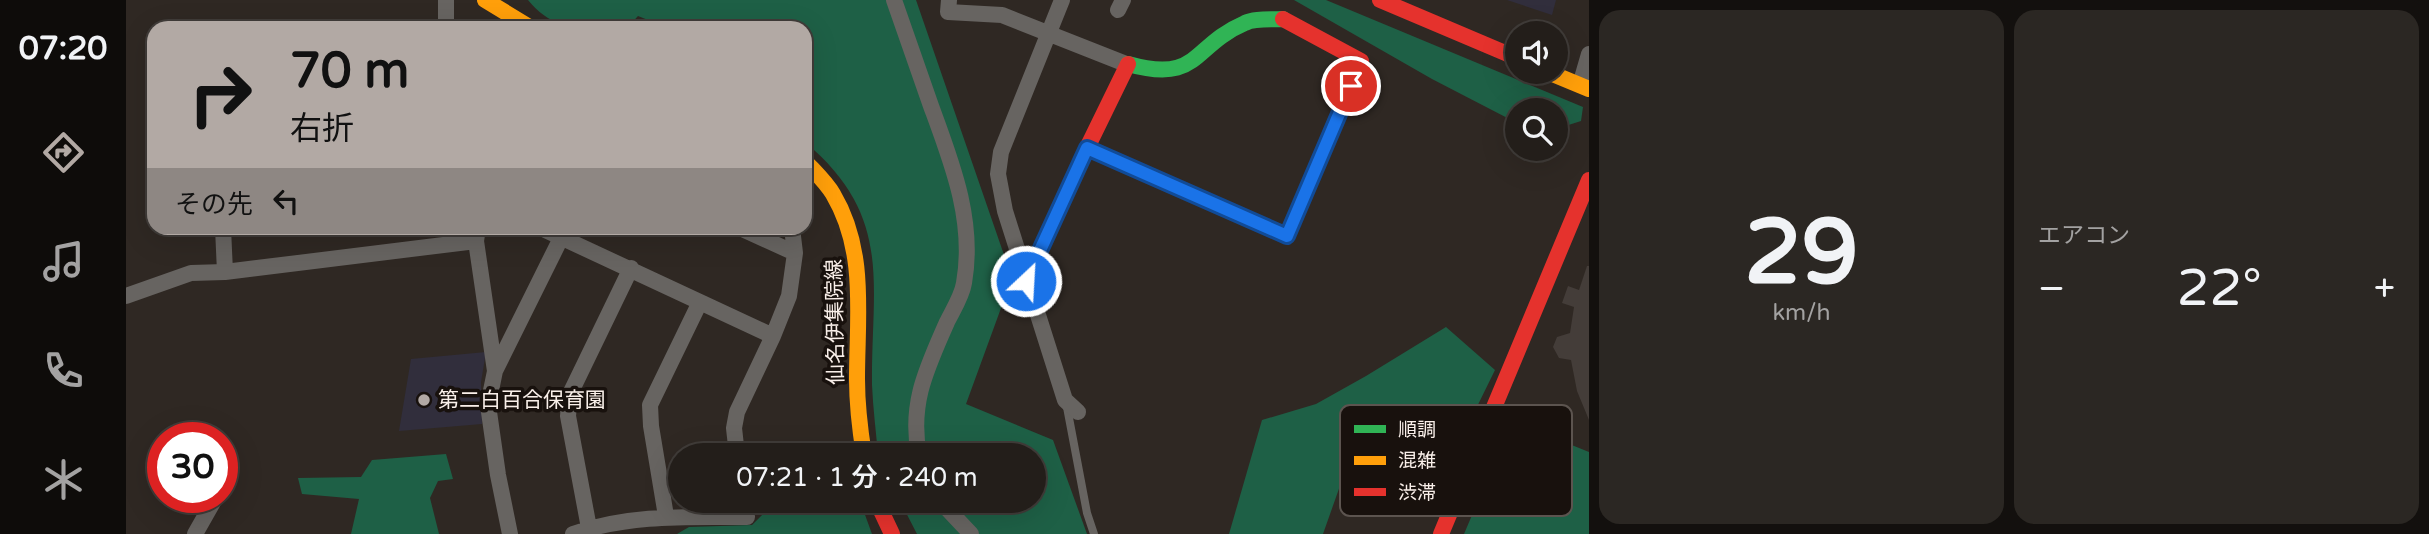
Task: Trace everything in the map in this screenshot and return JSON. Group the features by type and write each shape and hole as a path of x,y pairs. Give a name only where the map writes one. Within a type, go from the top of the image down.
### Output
{"street":[{"path":"446,0 446,21"},
{"path":"485,0 506,21"},
{"path":"894,0 956,173 968,252 963,287 925,373 916,405 916,443"},
{"path":"948,0 948,12 1002,15 1126,64 1148,70 1175,70 1196,60 1223,34 1248,21 1283,19 1362,61 1287,236 1087,148"},
{"path":"1062,0 1001,152 998,174 1004,211 1017,244 1026,281 1065,400 1078,412"},
{"path":"1380,0 1505,53"},
{"path":"1584,87 1589,54"},
{"path":"1026,281 1126,64"},
{"name":"仙名伊集院線","path":"812,167 822,177 845,215 857,259 859,289 856,388 862,443"},
{"path":"1495,405 1589,180"},
{"path":"223,235 225,272"},
{"path":"126,296 191,273 225,272 470,235"},
{"path":"477,235 495,371"},
{"path":"555,235 773,336"},
{"path":"755,235 795,253"},
{"path":"736,443 734,428 737,412 789,296 795,253 793,235"},
{"path":"510,534 488,405 495,371 561,238"},
{"path":"589,528 568,416 570,394 631,268"},
{"path":"666,516 650,426 650,405 699,302"},
{"path":"195,534 207,513"},
{"path":"573,534 589,528 666,516 747,517 746,513"},
{"path":"882,513 892,534"},
{"path":"951,513 971,534"},
{"path":"1441,534 1449,516"}],"lane":[{"path":"1065,400 1087,513 1094,534"}],"shaded area":[{"path":"1507,0 1556,0 1552,15"},
{"path":"486,352 481,382 482,424 399,431 411,359"}],"green space":[{"path":"528,0 916,0 1012,278 966,404 1053,440 1087,534 917,534 906,513 1046,513 1046,443 877,443 872,385 872,253 865,225 853,197 833,170 812,149 812,21 650,21 638,16 633,21 550,19"},
{"path":"1294,0 1326,0 1505,75 1505,84 1528,84 1561,98 1505,98 1505,117 1432,79"},
{"path":"1568,101 1583,107 1581,121 1568,125"},
{"path":"1446,327 1495,370 1478,405 1340,405 1340,486 1323,534 1229,534 1262,420 1316,404"},
{"path":"1572,445 1589,452 1589,534 1464,534 1472,516 1572,516"},
{"path":"446,454 453,479 438,481 430,498 439,534 351,534 359,499 302,494 298,478 361,477 372,460"},
{"path":"764,513 864,513 872,534 677,534 689,527 752,525"}],"building":[{"path":"1587,266 1589,420 1577,391 1571,360 1559,358 1553,347 1557,337 1570,333 1574,307 1562,303 1568,286 1579,290"}],"traffic: fast":[{"path":"1128,64 1151,69 1182,66 1227,32 1249,21 1283,19"}],"traffic: slow":[{"path":"485,0 520,21"},
{"path":"1568,80 1589,89"},
{"path":"812,169 833,194 844,216 856,261 857,389 862,443"}],"traffic: jam":[{"path":"1380,0 1505,53"},
{"path":"1128,64 1087,148 1287,236 1361,61 1283,19"},
{"path":"1495,405 1589,180"},
{"path":"882,513 892,534"},
{"path":"1441,534 1449,516"}],"place":[{"name":"第二白百合保育園","path":"424,400"}],"route":[{"path":"1026,281 1087,148 1287,236 1351,86"}]}
